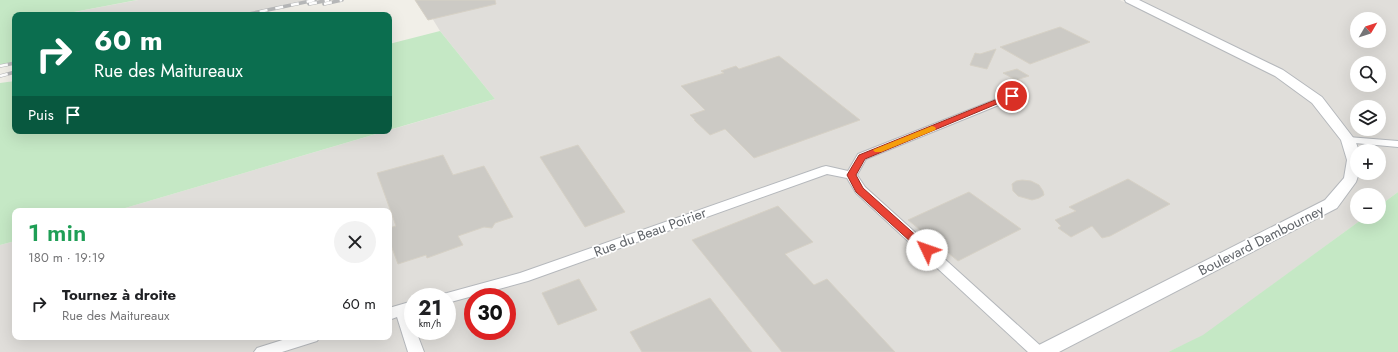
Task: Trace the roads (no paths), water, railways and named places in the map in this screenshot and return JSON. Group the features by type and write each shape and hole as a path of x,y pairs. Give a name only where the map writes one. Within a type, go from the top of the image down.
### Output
{"street":[{"name":"Boulevard Dambourney","path":"1042,352 1331,204 1351,179 1354,160 1348,140 1317,100 1299,85 1279,73 1130,0"},
{"path":"1012,96 862,157 851,175 860,190 1038,352"},
{"path":"1348,140 1398,144"},
{"name":"Rue du Beau Poirier","path":"456,296 524,277 826,170 851,175"},
{"path":"401,310 416,352"},
{"path":"262,352 302,340"}],"railway":[{"path":"258,12 315,0"},
{"path":"309,4 329,0"},
{"path":"324,4 342,0"},
{"path":"0,66 12,64"},
{"path":"0,76 12,73"}]}
